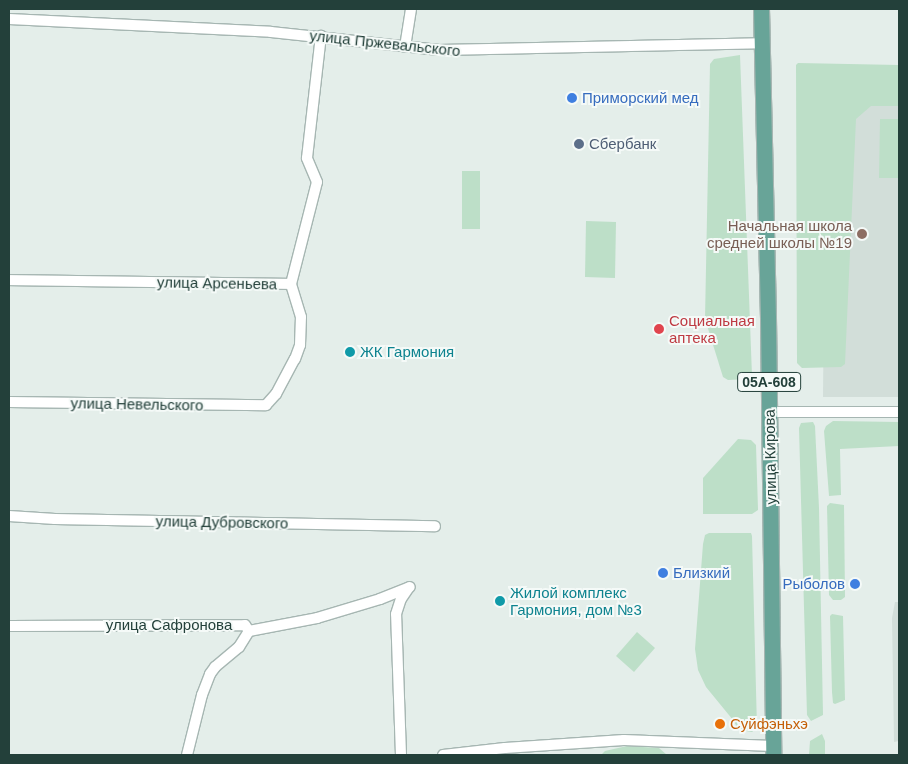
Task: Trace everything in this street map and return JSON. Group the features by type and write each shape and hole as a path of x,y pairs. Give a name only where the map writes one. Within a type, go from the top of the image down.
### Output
{"main road":[{"name":"улица Кирова","path":"761,9 773,751"}],"street":[{"path":"405,46 411,9"},
{"name":"улица Пржевальского","path":"9,20 270,32 405,46 476,51 761,44"},
{"name":"улица Арсеньева","path":"9,280 291,284 316,182 307,158 321,36"},
{"name":"улица Невельского","path":"9,402 266,405 280,387 300,345 301,317 291,284"},
{"path":"769,412 899,412"},
{"name":"улица Дубровского","path":"9,516 55,519 435,526"},
{"name":"улица Сафронова","path":"9,626 245,625 249,630 318,618 380,599 410,587 401,599 396,614 401,755"},
{"path":"187,755 202,695 210,674 214,667 239,647 249,630"},
{"path":"443,755 505,748 624,740 773,751"}],"shaded area":[{"name":"Начальная школа средней школы №19","path":"826,70 899,71 899,397 823,397"},
{"path":"895,602 899,602 899,741 894,742 892,618"}],"green space":[{"path":"740,55 752,376 748,379 728,380 723,377 705,319 710,64 714,59"},
{"path":"798,63 899,65 899,106 871,106 856,119 845,364 841,367 802,368 797,363 796,65"},
{"path":"880,119 899,119 899,178 879,178"},
{"path":"462,171 480,171 480,229 462,229"},
{"path":"586,221 616,222 615,278 585,277"},
{"path":"833,421 899,422 899,446 840,449 841,495 829,496 824,431 826,426"},
{"path":"813,422 815,426 819,508 823,715 811,721 807,715 799,428 801,423"},
{"path":"738,439 751,440 756,445 758,510 752,514 703,514 703,478"},
{"path":"830,503 844,505 845,597 841,600 833,600 829,595 827,506"},
{"path":"709,533 751,533 752,536 757,728 752,732 739,730 706,687 698,670 695,649 703,544 705,535"},
{"path":"832,614 843,616 845,700 835,704 833,703 832,692 830,616"},
{"path":"637,632 655,648 634,672 616,656"},
{"path":"822,734 825,741 825,755 809,755 810,741"},
{"path":"627,746 659,748 667,755 601,755 605,751"}],"place":[{"name":"Приморский мед","path":"572,98"},
{"name":"Сбербанк","path":"579,144"},
{"name":"Начальная школа средней школы №19","path":"862,234"},
{"name":"Социальная аптека","path":"659,329"},
{"name":"ЖК Гармония","path":"350,352"},
{"name":"Близкий","path":"663,573"},
{"name":"Рыболов","path":"855,584"},
{"name":"Жилой комплекс Гармония, дом №3","path":"500,601"},
{"name":"Суйфэньхэ","path":"720,724"}]}
